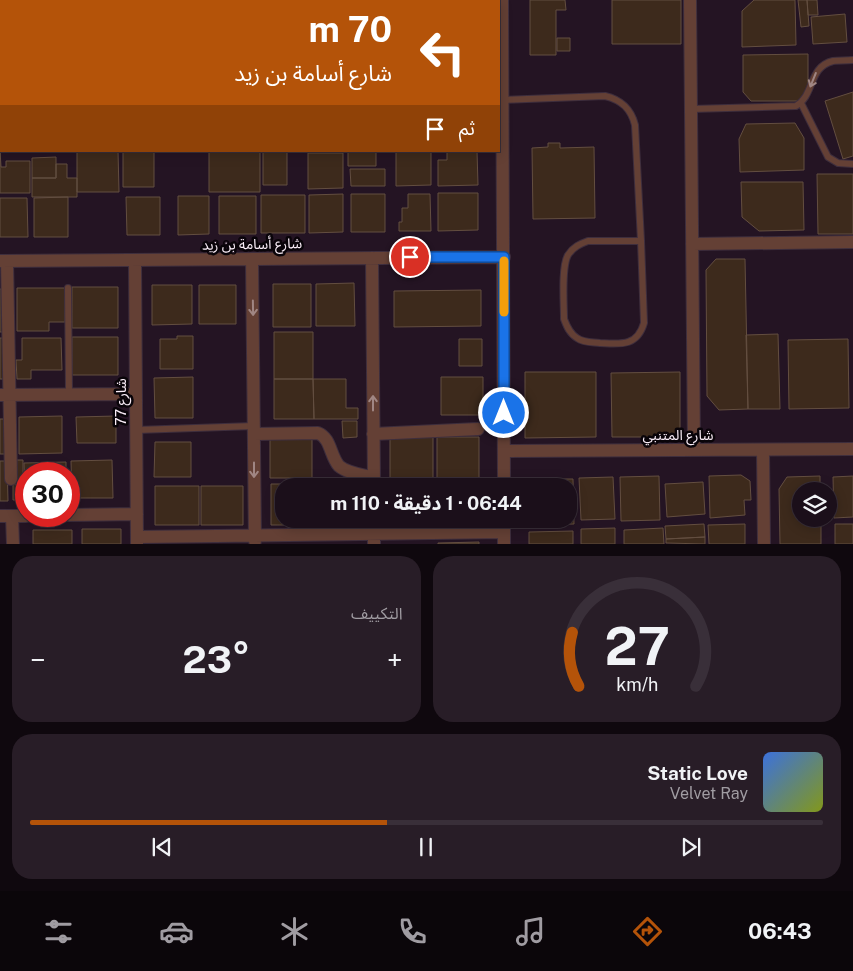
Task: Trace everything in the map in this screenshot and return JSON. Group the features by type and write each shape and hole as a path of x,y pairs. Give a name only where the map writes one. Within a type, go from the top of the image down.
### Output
{"street":[{"path":"502,0 503,100 501,125 504,257 504,478"},
{"path":"690,0 694,450"},
{"path":"692,244 853,242"},
{"name":"شارع أسامة بن زيد","path":"3,261 504,257"},
{"path":"372,258 374,478"},
{"path":"252,259 255,539"},
{"name":"شارع 77","path":"135,260 137,540"},
{"path":"3,261 5,395 11,479"},
{"path":"5,395 136,394"},
{"path":"373,434 478,429"},
{"path":"254,430 318,432 326,437 336,462 343,468 365,478"},
{"name":"شارع المتنبي","path":"504,451 853,449"},
{"path":"763,450 764,544"},
{"path":"80,515 137,514"},
{"path":"6,516 13,544"},
{"path":"137,540 374,538 504,531"}],"lane":[{"path":"691,109 790,107 802,103 806,99 812,79 820,67 833,62 853,60"},
{"path":"503,100 606,96 614,98 628,109 635,125 641,241 644,316 642,331 632,341 625,344 592,342 576,338 566,327 564,319 565,270 568,255 580,244 588,241 641,241"},
{"path":"802,103 828,157 838,163 853,164"},
{"path":"68,288 69,394"},
{"path":"136,430 254,430"}],"building":[{"path":"530,0 565,0 566,10 556,10 556,55 530,55"},
{"path":"612,0 681,0 681,44 612,44"},
{"path":"754,0 795,0 796,45 742,47 742,11"},
{"path":"798,0 807,0 809,26 801,27"},
{"path":"807,0 817,0 818,15 808,15"},
{"path":"845,14 847,42 813,44 811,17"},
{"path":"557,38 570,38 570,51 557,51"},
{"path":"808,54 808,94 799,101 751,101 743,92 743,55"},
{"path":"853,92 853,156 843,159 825,101"},
{"path":"795,123 804,138 804,170 740,172 739,139 746,124"},
{"path":"548,143 560,143 560,148 594,147 595,218 533,219 532,148 548,147"},
{"path":"0,152 1,167 6,167 6,161 30,161 30,193 0,193"},
{"path":"77,152 118,152 119,192 77,192"},
{"path":"123,152 154,152 154,187 123,187"},
{"path":"209,152 260,152 260,192 209,192"},
{"path":"263,152 287,152 287,185 263,185"},
{"path":"348,152 376,152 376,166 348,166"},
{"path":"396,152 431,152 431,185 396,186"},
{"path":"447,152 477,152 478,185 438,186 438,160 447,160"},
{"path":"308,153 343,153 343,188 308,189"},
{"path":"56,157 56,178 32,178 32,158"},
{"path":"56,164 67,164 67,178 77,178 77,197 32,197 32,178 56,178"},
{"path":"350,169 385,169 385,186 351,186"},
{"path":"817,174 853,174 853,234 818,234"},
{"path":"741,182 803,182 804,230 759,231 742,217"},
{"path":"438,193 478,193 478,230 438,231"},
{"path":"343,194 343,232 309,233 309,195"},
{"path":"351,194 385,194 385,232 351,232"},
{"path":"408,194 430,194 431,231 399,231 399,222 402,222 402,208 408,208"},
{"path":"261,195 305,195 305,233 261,233"},
{"path":"178,196 209,196 209,234 178,235"},
{"path":"219,196 256,196 256,234 219,234"},
{"path":"68,197 68,237 34,237 34,198"},
{"path":"126,197 160,197 160,235 127,235"},
{"path":"0,198 27,198 28,237 0,237"},
{"path":"716,259 745,259 748,409 719,410 707,396 706,270"},
{"path":"354,283 355,326 316,326 316,284"},
{"path":"273,284 311,284 311,327 273,327"},
{"path":"152,285 192,285 192,324 152,325"},
{"path":"199,285 236,285 236,324 199,324"},
{"path":"72,287 118,287 118,328 72,328"},
{"path":"17,288 65,288 65,322 49,322 49,331 17,331"},
{"path":"0,289 4,289 4,332 0,332"},
{"path":"481,290 481,326 394,327 394,291"},
{"path":"274,332 313,332 313,379 274,379"},
{"path":"778,334 780,409 748,409 746,335"},
{"path":"177,336 193,336 193,369 160,369 160,339 177,339"},
{"path":"72,337 118,337 118,375 72,375"},
{"path":"0,338 5,338 5,379 0,379"},
{"path":"22,338 61,338 62,370 31,370 31,379 17,379 16,360 22,360"},
{"path":"459,339 482,339 482,366 459,366"},
{"path":"848,339 849,408 789,409 788,340"},
{"path":"525,372 596,372 596,437 525,438"},
{"path":"680,372 680,437 612,437 611,373"},
{"path":"193,377 193,418 155,418 154,378"},
{"path":"441,377 483,377 483,415 441,415"},
{"path":"274,379 313,379 314,419 274,419"},
{"path":"313,379 346,379 346,408 358,408 358,419 314,419"},
{"path":"62,416 62,453 19,454 19,417"},
{"path":"116,416 116,443 77,443 76,417"},
{"path":"0,419 5,419 5,454 0,454"},
{"path":"342,421 357,421 357,437 343,438"},
{"path":"270,436 312,436 312,478 270,478"},
{"path":"390,437 433,437 433,478 390,478"},
{"path":"437,437 479,437 479,478 437,478"},
{"path":"155,442 191,442 191,477 154,477"},
{"path":"12,460 23,460 23,462 15,462 15,481 13,481"},
{"path":"112,460 113,498 80,498 80,462 71,461"},
{"path":"0,461 7,461 8,501 0,501"},
{"path":"741,475 750,481 751,500 744,500 745,515 710,518 709,476"},
{"path":"659,476 660,520 621,521 620,477"},
{"path":"820,476 820,482 792,482 792,527 821,527 821,544 780,544 779,489 787,477"},
{"path":"853,476 853,517 837,518 837,482 833,482 833,477"},
{"path":"613,477 615,519 581,520 579,478"},
{"path":"703,482 705,514 667,517 665,484"},
{"path":"13,484 15,484 15,500 13,500"},
{"path":"271,484 275,484 275,525 271,525"},
{"path":"155,486 199,486 199,525 155,525"},
{"path":"201,486 243,486 243,525 201,525"},
{"path":"704,524 705,537 666,539 665,526"},
{"path":"745,524 745,544 709,544 708,525"},
{"path":"837,524 853,524 853,544 835,544 835,527 837,527"},
{"path":"615,528 615,544 581,544 581,529"},
{"path":"663,528 664,544 624,544 624,530"},
{"path":"82,529 121,529 121,544 82,544"},
{"path":"33,530 72,530 72,544 33,544"},
{"path":"573,531 573,544 529,544 529,532"},
{"path":"705,537 705,544 666,543 666,539"},
{"path":"479,542 479,544 438,544 438,543"}],"slow traffic":[{"path":"504,261 504,312"}],"route":[{"path":"410,257 504,257 504,413"}]}
